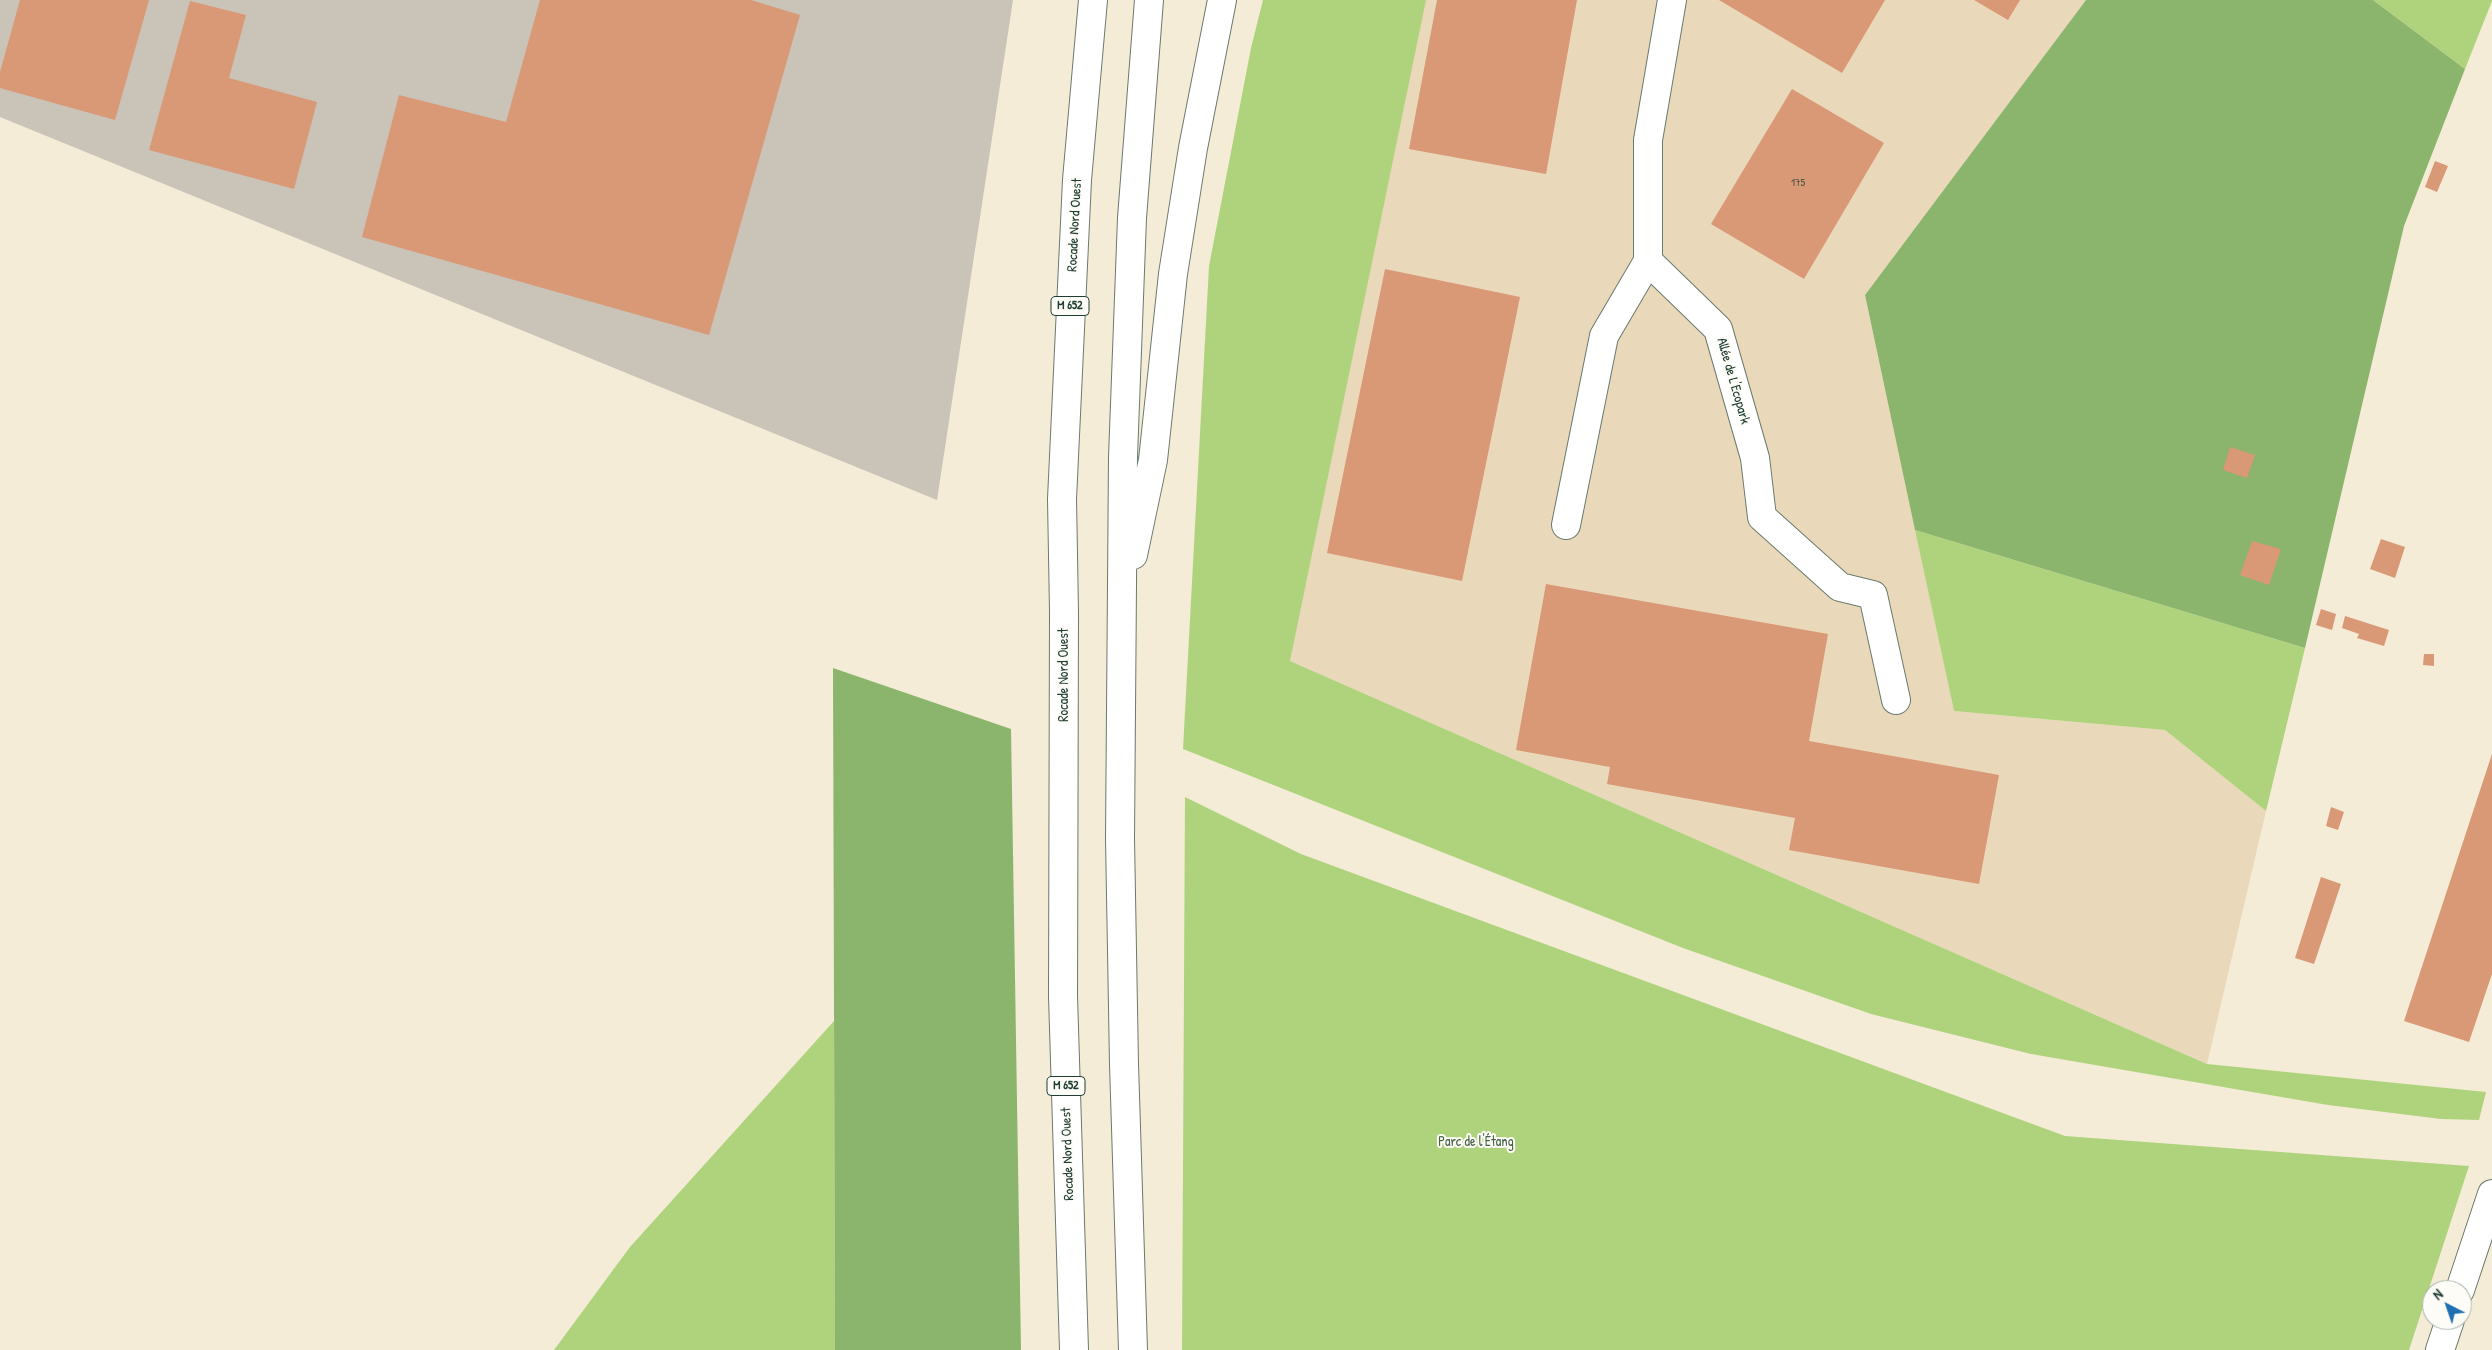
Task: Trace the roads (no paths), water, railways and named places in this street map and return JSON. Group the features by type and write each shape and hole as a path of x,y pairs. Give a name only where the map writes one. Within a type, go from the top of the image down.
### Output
{"main road":[{"name":"Rocade Nord Ouest","path":"1074,1350 1063,996 1064,612 1062,499 1077,180 1093,0"},
{"path":"1133,1350 1124,1064 1120,838 1123,457 1127,303 1149,0"},
{"path":"1122,605 1153,460 1173,274 1193,148 1222,0"},
{"path":"1566,524 1604,336 1648,261 1648,140 1672,0"},
{"name":"Allée de L'Ecopark","path":"1648,261 1718,329 1755,458 1762,517 1840,587 1873,595 1896,700"},
{"path":"2463,1280 2492,1194"},
{"path":"2440,1350 2447,1330"}],"park label":[{"name":"Parc de l'Étang","path":"1476,1142"}]}
